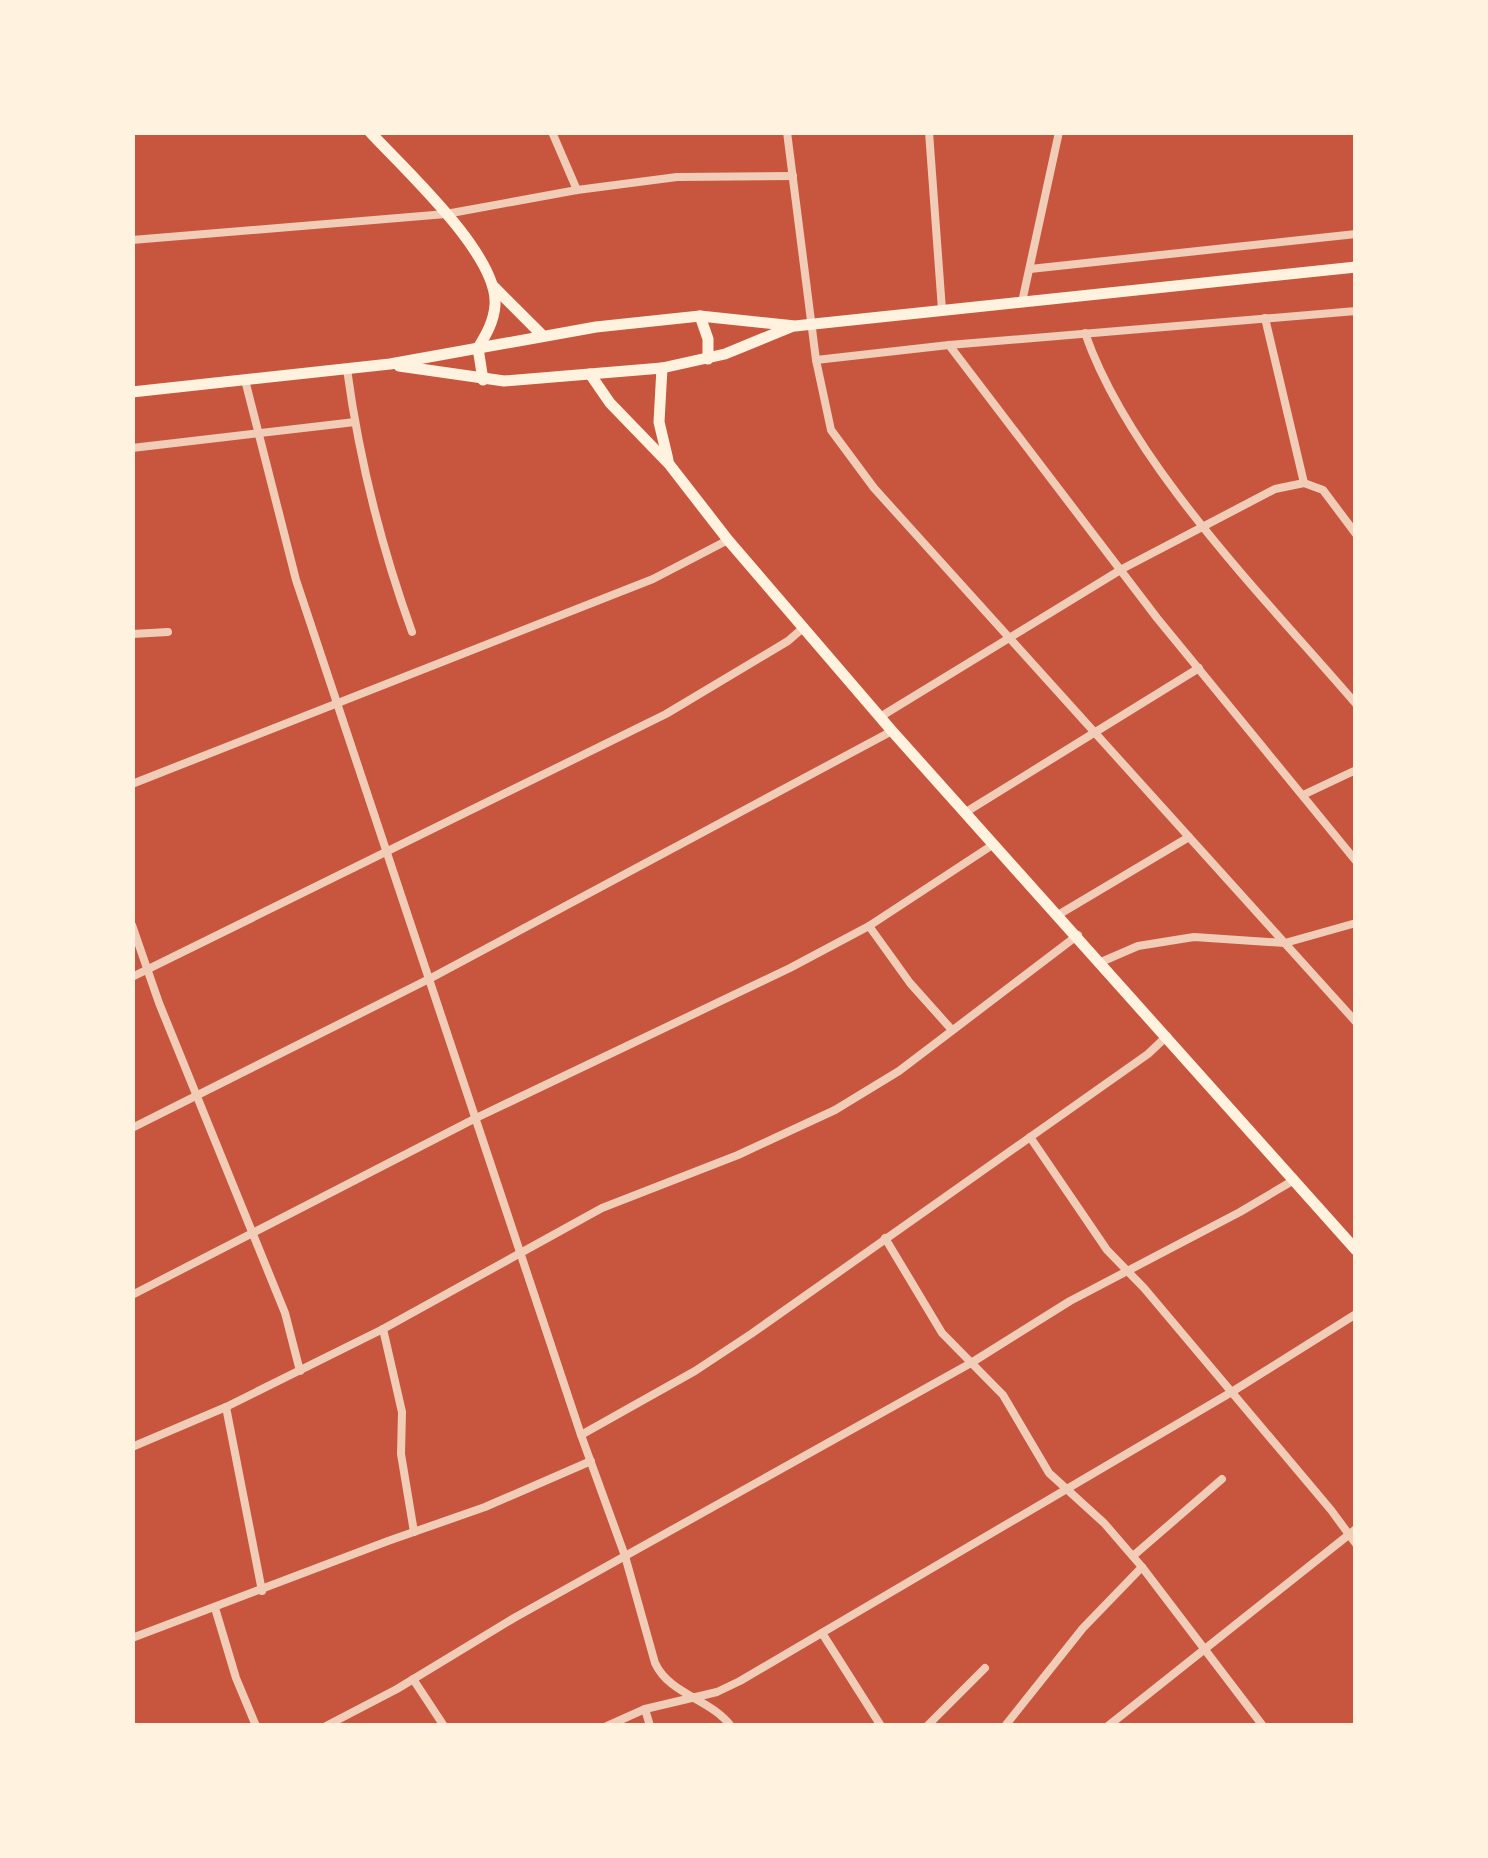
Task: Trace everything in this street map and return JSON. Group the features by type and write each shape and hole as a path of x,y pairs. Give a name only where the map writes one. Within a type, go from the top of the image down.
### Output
{"main road":[{"path":"370,132 465,236 490,283 495,305 488,332 478,348 483,380"},
{"path":"132,392 390,364 541,334 700,316 795,326 1356,267"},
{"path":"490,283 541,334"},
{"path":"700,316 708,338 708,358"},
{"path":"390,364 483,380 662,368 708,358 795,326"},
{"path":"662,368 659,422 669,464"},
{"path":"590,374 624,419 669,464 728,540 892,731 1356,1250"}],"street":[{"path":"552,132 577,190"},
{"path":"787,132 816,360 831,430 874,488 1356,1022"},
{"path":"929,132 942,310"},
{"path":"1022,302 1059,132"},
{"path":"132,240 446,214 677,177 793,176"},
{"path":"1030,269 1356,234"},
{"path":"816,360 1356,311"},
{"path":"1265,318 1304,483"},
{"path":"1085,333 1137,436 1203,525 1356,704"},
{"path":"950,345 1019,440 1198,668 1356,861"},
{"path":"348,368 354,422 385,557 412,632"},
{"path":"246,380 296,580 662,1676 674,1688 714,1708 731,1726"},
{"path":"132,448 354,422"},
{"path":"880,717 1122,570 1275,489 1304,483 1323,490 1356,534"},
{"path":"132,784 652,578 728,540"},
{"path":"132,977 666,714 804,628"},
{"path":"132,634 168,632"},
{"path":"966,812 1198,668"},
{"path":"132,1128 431,978 892,731"},
{"path":"1303,795 1356,770"},
{"path":"1058,915 1189,837"},
{"path":"132,1295 476,1118 868,926 994,844"},
{"path":"1102,962 1138,946 1194,938 1285,943 1356,924"},
{"path":"132,925 284,1313 300,1371"},
{"path":"868,926 910,983 952,1030"},
{"path":"132,1447 383,1329 602,1208 738,1155 834,1110 899,1071 1078,936"},
{"path":"580,1435 695,1371 1148,1054 1167,1036"},
{"path":"1030,1137 1089,1226 1352,1532 1356,1544"},
{"path":"326,1726 971,1363 1126,1270 1228,1219 1294,1180"},
{"path":"885,1238 942,1333 1003,1396 1050,1473 1104,1523 1142,1566 1263,1726"},
{"path":"607,1726 644,1709 728,1688 1230,1393 1356,1314"},
{"path":"383,1329 402,1412 400,1454 414,1532"},
{"path":"226,1406 262,1591"},
{"path":"132,1638 486,1508 591,1461"},
{"path":"1133,1556 1222,1479"},
{"path":"1108,1726 1352,1532"},
{"path":"1005,1726 1083,1628 1142,1566"},
{"path":"215,1608 236,1678 256,1726"},
{"path":"822,1633 881,1726"},
{"path":"927,1726 984,1668"},
{"path":"413,1679 444,1726"},
{"path":"644,1709 650,1726"}]}
